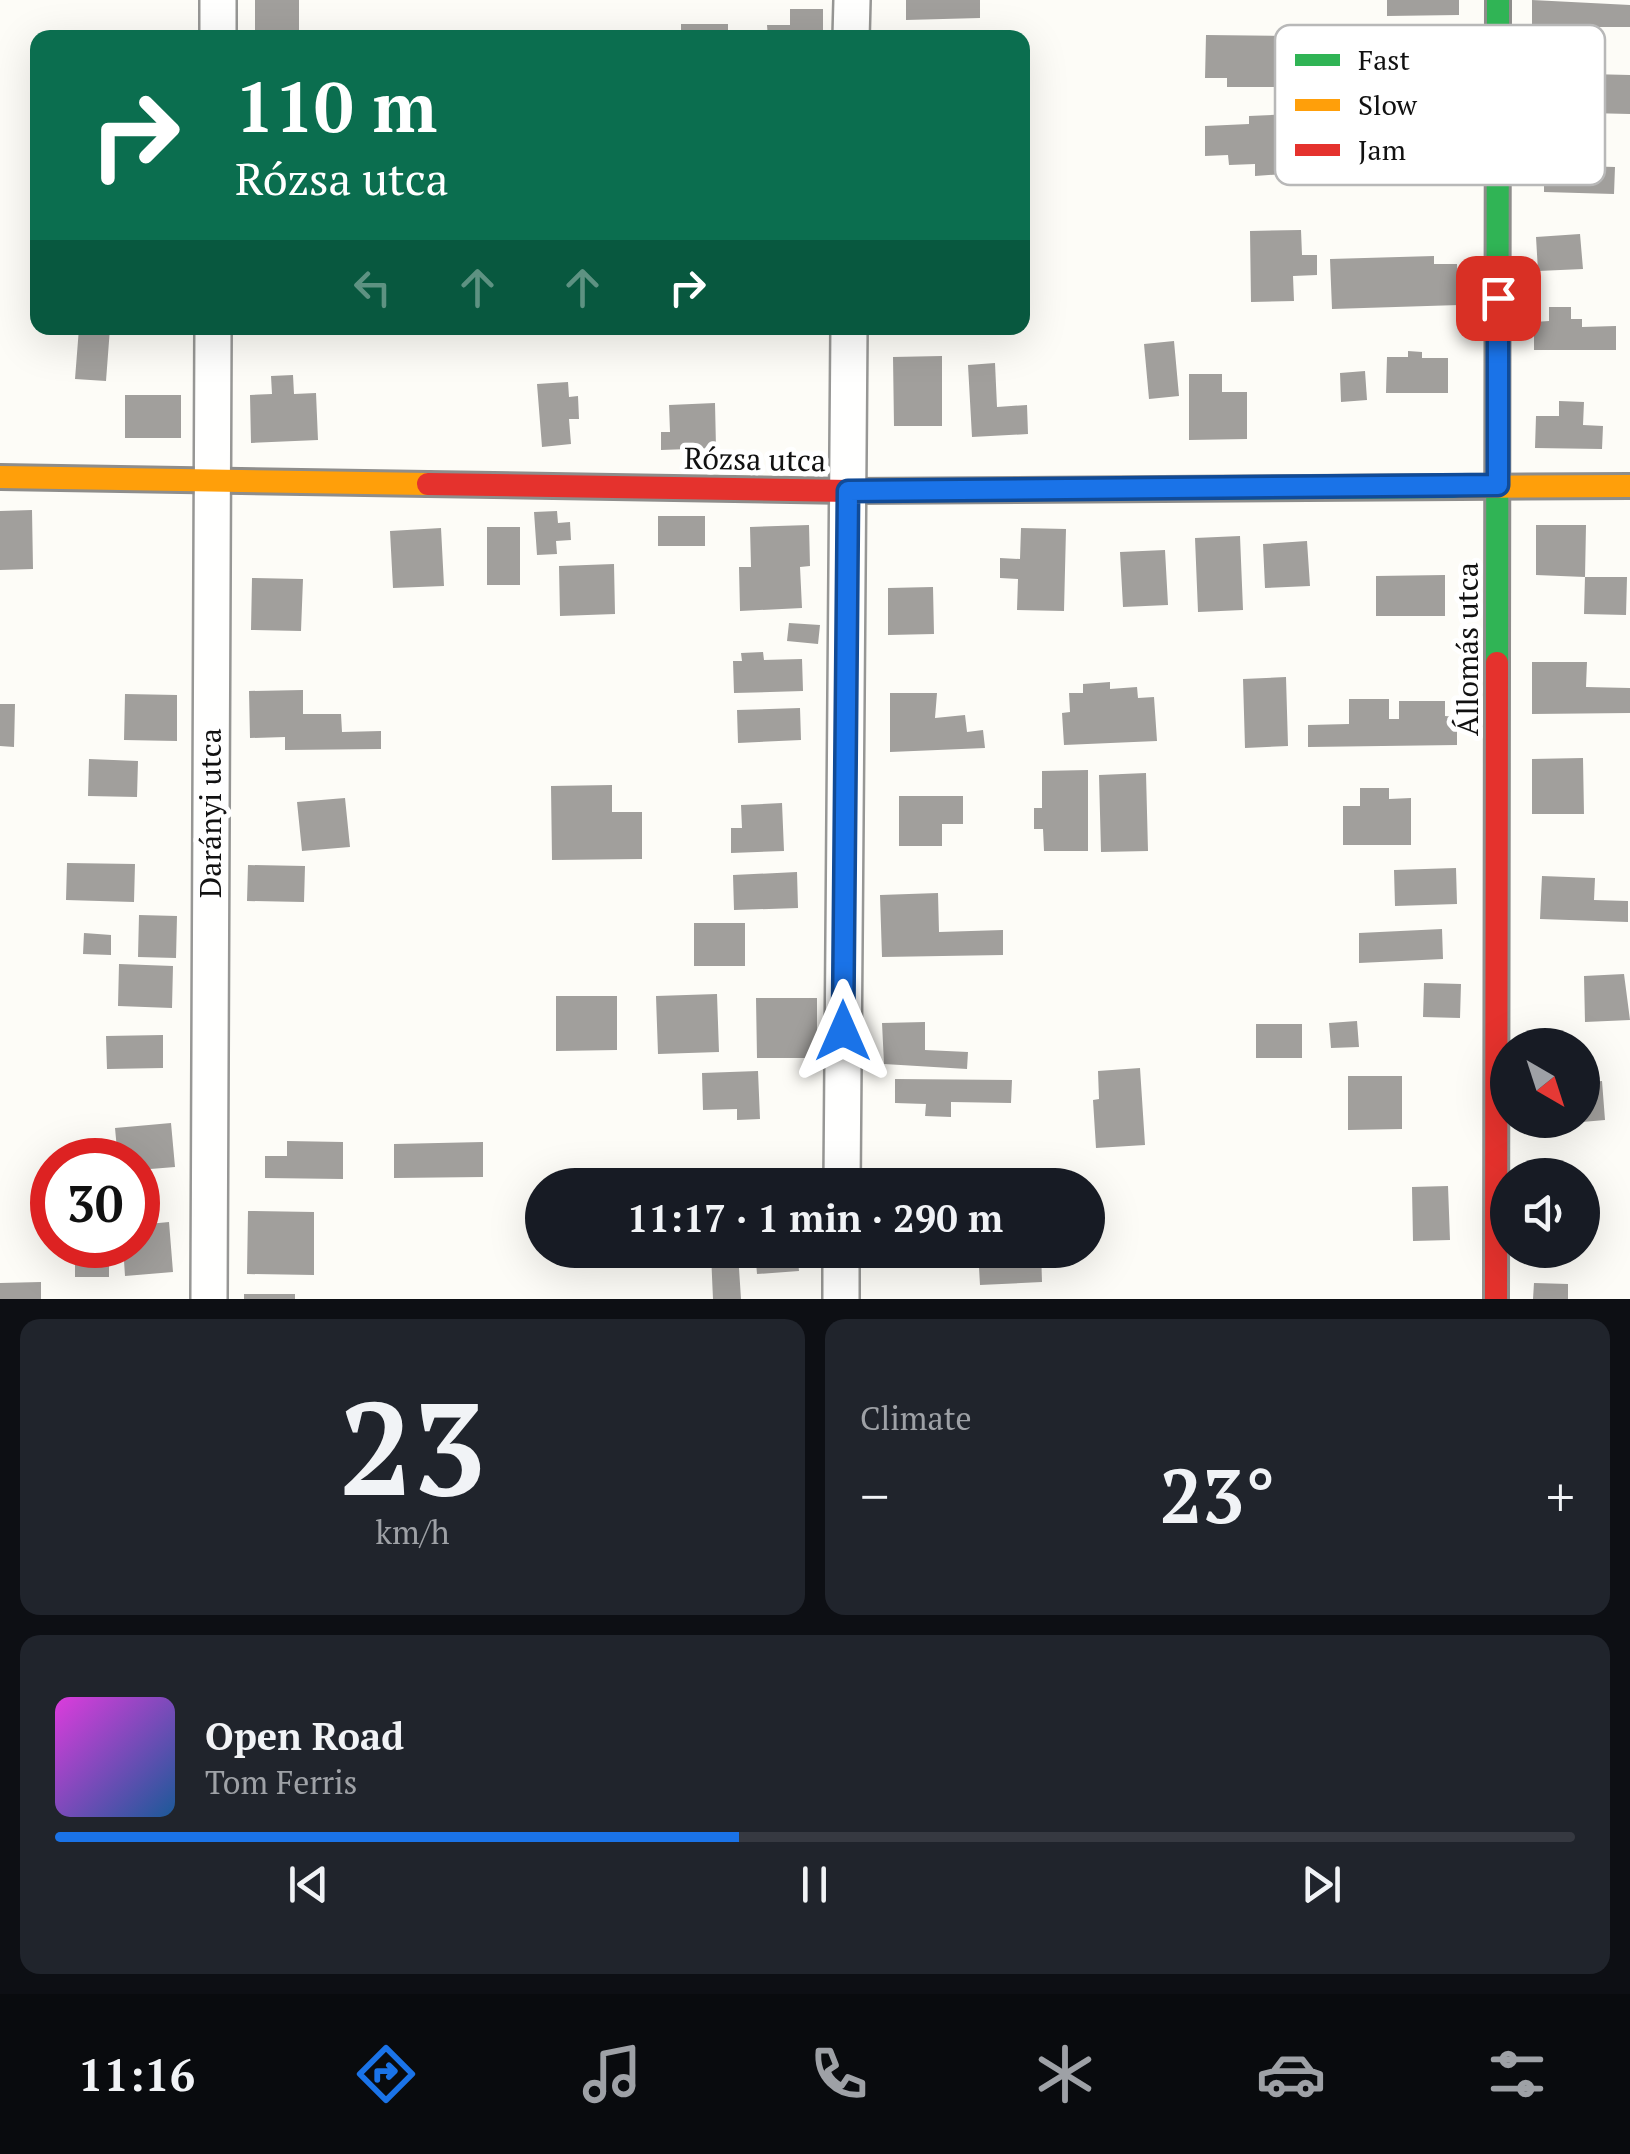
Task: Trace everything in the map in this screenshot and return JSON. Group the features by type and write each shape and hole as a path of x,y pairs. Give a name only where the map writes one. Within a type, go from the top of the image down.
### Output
{"street":[{"path":"218,0 218,30"},
{"path":"851,30 852,0"},
{"name":"Állomás utca","path":"1496,1299 1498,185"},
{"name":"Darányi utca","path":"209,1299 214,335"},
{"path":"842,1168 849,335"},
{"name":"Rózsa utca","path":"0,477 848,491 1630,486"},
{"path":"841,1268 841,1299"}],"building":[{"path":"255,0 299,0 299,30 255,30"},
{"path":"906,0 980,0 980,18 906,20"},
{"path":"1387,0 1459,0 1459,15 1387,16"},
{"path":"1532,0 1630,5 1630,27 1532,25"},
{"path":"790,9 823,9 823,30 767,30 767,25 790,25"},
{"path":"681,24 728,24 728,30 681,30"},
{"path":"1206,35 1275,36 1275,87 1227,87 1227,78 1205,78"},
{"path":"1605,74 1630,75 1630,114 1605,113"},
{"path":"1275,115 1275,175 1255,176 1255,164 1229,165 1228,155 1205,156 1205,126 1249,124 1249,116"},
{"path":"1605,167 1615,167 1614,194 1544,192 1544,185 1605,185"},
{"path":"1301,230 1302,255 1317,255 1317,275 1293,276 1294,301 1251,302 1250,231"},
{"path":"1580,234 1583,269 1538,271 1536,237"},
{"path":"1434,256 1434,264 1457,264 1459,305 1332,309 1330,259"},
{"path":"1549,307 1571,307 1571,319 1582,319 1582,327 1616,326 1616,350 1534,350 1534,322 1549,321"},
{"path":"78,335 109,335 106,381 75,379"},
{"path":"1174,341 1179,396 1149,399 1144,344"},
{"path":"1408,351 1422,352 1422,358 1448,358 1448,393 1386,393 1387,357 1408,357"},
{"path":"942,356 942,426 894,426 893,357"},
{"path":"995,363 997,407 1027,405 1028,434 972,437 968,365"},
{"path":"1365,371 1367,400 1341,402 1340,373"},
{"path":"1189,374 1222,374 1222,392 1247,392 1247,439 1189,440"},
{"path":"293,375 294,394 316,393 318,440 251,443 250,395 272,394 271,376"},
{"path":"568,382 569,397 578,396 579,419 569,419 571,444 542,447 537,384"},
{"path":"125,395 181,395 181,438 125,438"},
{"path":"1559,401 1584,402 1583,425 1603,426 1602,449 1535,448 1536,416 1559,416"},
{"path":"715,403 716,448 661,450 661,432 670,432 669,405"},
{"path":"32,510 33,569 0,570 0,511"},
{"path":"557,511 558,523 570,522 571,540 556,541 557,554 537,555 534,512"},
{"path":"658,516 705,516 705,546 658,546"},
{"path":"809,525 810,566 800,567 802,608 740,611 739,567 751,567 750,527"},
{"path":"1536,525 1586,525 1585,577 1536,575"},
{"path":"487,527 520,527 520,585 487,585"},
{"path":"441,528 444,586 393,588 390,531"},
{"path":"1021,528 1066,529 1064,611 1017,610 1018,579 1000,578 1000,558 1020,559"},
{"path":"1240,536 1243,610 1198,612 1195,538"},
{"path":"1307,541 1310,586 1265,588 1263,544"},
{"path":"1165,550 1168,605 1123,607 1120,552"},
{"path":"614,564 615,614 560,616 559,566"},
{"path":"1445,575 1445,616 1376,616 1376,576"},
{"path":"1585,577 1627,577 1626,615 1584,614"},
{"path":"252,578 303,579 301,631 251,630"},
{"path":"933,587 934,634 888,635 888,588"},
{"path":"789,623 820,625 818,644 787,641"},
{"path":"763,652 764,660 802,659 803,691 734,693 733,661 742,661 741,653"},
{"path":"1532,662 1587,662 1586,687 1630,688 1630,713 1532,714"},
{"path":"1286,677 1288,746 1245,748 1243,679"},
{"path":"1110,682 1110,689 1137,687 1138,698 1154,697 1157,741 1064,745 1062,713 1070,712 1069,693 1083,693 1083,684"},
{"path":"303,690 303,714 341,714 342,732 381,731 381,749 285,750 285,737 250,738 249,691"},
{"path":"890,693 937,693 935,718 965,715 967,732 983,730 985,748 890,752"},
{"path":"125,694 177,695 177,741 124,740"},
{"path":"1349,699 1389,699 1389,719 1399,719 1399,701 1445,701 1445,716 1457,717 1457,745 1308,747 1308,725 1349,724"},
{"path":"0,704 15,704 14,747 0,746"},
{"path":"800,708 801,740 738,743 737,710"},
{"path":"1583,758 1584,814 1532,814 1532,759"},
{"path":"89,759 138,761 137,797 88,796"},
{"path":"1088,770 1088,851 1044,851 1043,829 1034,829 1034,808 1042,808 1042,771"},
{"path":"1146,773 1148,851 1101,852 1099,775"},
{"path":"612,785 612,812 642,812 642,859 552,860 551,786"},
{"path":"1360,788 1389,788 1389,799 1411,798 1411,845 1343,845 1343,806 1360,806"},
{"path":"899,796 963,796 963,824 942,824 942,846 899,846"},
{"path":"345,798 350,847 302,851 297,802"},
{"path":"782,803 784,851 731,853 731,828 742,828 741,805"},
{"path":"67,863 135,864 134,902 66,900"},
{"path":"248,865 305,866 304,902 247,901"},
{"path":"1456,868 1457,904 1395,906 1394,870"},
{"path":"797,872 798,908 734,910 733,875"},
{"path":"1542,876 1595,878 1594,900 1628,901 1628,922 1540,919"},
{"path":"938,893 939,932 1003,930 1003,955 882,957 880,895"},
{"path":"139,915 177,916 176,958 138,957"},
{"path":"694,923 745,923 745,966 694,966"},
{"path":"1442,929 1443,959 1359,963 1359,933"},
{"path":"84,933 111,935 111,955 83,954"},
{"path":"119,964 173,966 172,1008 118,1006"},
{"path":"1624,974 1630,1020 1585,1022 1584,976"},
{"path":"1424,983 1461,984 1460,1018 1423,1017"},
{"path":"717,994 719,1052 658,1054 656,996"},
{"path":"556,996 617,996 617,1050 556,1051"},
{"path":"756,998 817,998 817,1058 757,1058"},
{"path":"1357,1021 1359,1047 1331,1048 1329,1023"},
{"path":"925,1022 925,1050 968,1052 967,1069 884,1064 882,1023"},
{"path":"1256,1024 1302,1024 1302,1058 1256,1058"},
{"path":"163,1035 163,1068 107,1069 106,1036"},
{"path":"1140,1068 1145,1145 1096,1148 1093,1100 1099,1099 1098,1071"},
{"path":"758,1071 760,1119 737,1120 737,1109 703,1110 702,1073"},
{"path":"1348,1076 1402,1076 1402,1129 1348,1130"},
{"path":"895,1079 1012,1080 1011,1103 951,1102 951,1117 925,1116 926,1104 895,1103"},
{"path":"1600,1081 1605,1120 1600,1120"},
{"path":"171,1123 175,1167 160,1168 160,1138 116,1138 115,1128"},
{"path":"287,1141 343,1142 343,1179 265,1178 265,1156 287,1156"},
{"path":"483,1142 483,1177 394,1178 394,1144"},
{"path":"1448,1186 1450,1240 1413,1241 1412,1187"},
{"path":"248,1211 314,1212 314,1275 247,1274"},
{"path":"169,1222 173,1272 125,1276 124,1268 160,1268 160,1223"},
{"path":"75,1268 109,1268 109,1277 75,1277"},
{"path":"712,1268 739,1268 741,1299 713,1299"},
{"path":"756,1268 799,1268 799,1271 757,1274"},
{"path":"979,1268 1042,1268 1042,1282 980,1285"},
{"path":"41,1282 41,1299 0,1299 0,1283"},
{"path":"1534,1283 1568,1284 1568,1299 1533,1299"},
{"path":"244,1294 295,1294 295,1299 244,1299"}],"traffic: fast":[{"path":"1498,0 1498,25"},
{"path":"1497,663 1498,185"},
{"path":"849,491 1459,487"}],"traffic: slow":[{"path":"0,477 428,484"},
{"path":"1459,487 1630,486"}],"traffic: jam":[{"path":"428,484 849,491"},
{"path":"1496,1299 1497,663"}],"route":[{"path":"843,1031 848,491 1498,485 1498,298"}]}
